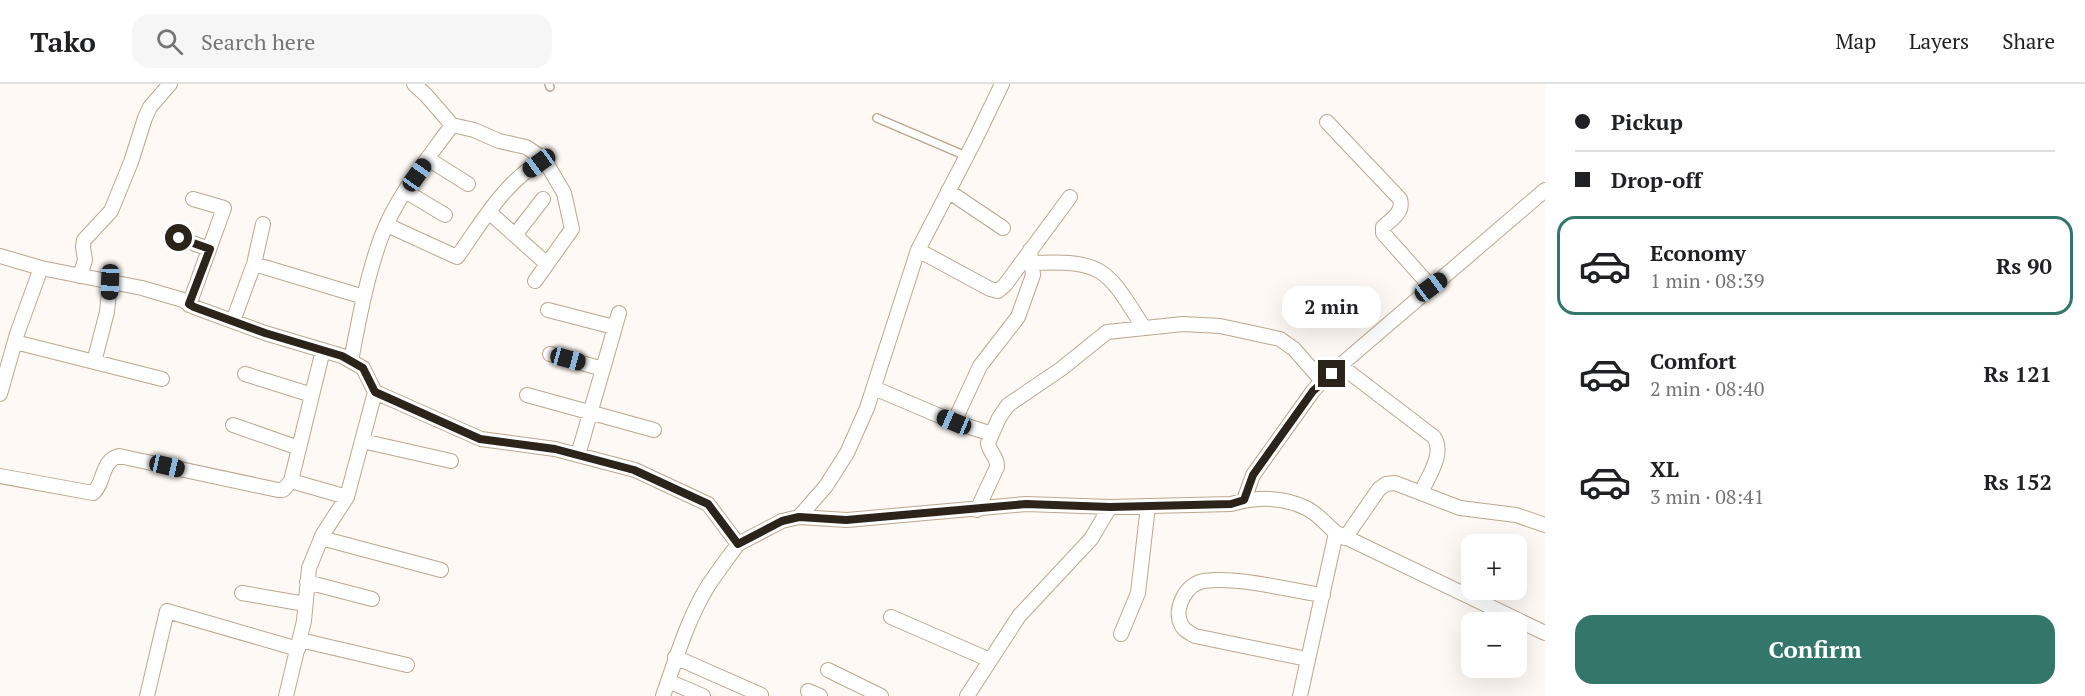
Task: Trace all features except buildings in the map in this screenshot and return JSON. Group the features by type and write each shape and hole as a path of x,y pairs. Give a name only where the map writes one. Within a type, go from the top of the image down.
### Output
{"street":[{"path":"80,276 85,260 84,240 111,211 131,162 145,117 170,84"},
{"path":"414,84 452,125 474,130 499,141 526,147 544,159 564,193 572,229 535,280"},
{"path":"799,517 826,486 847,453 874,388 918,250 1002,84"},
{"path":"1327,122 1400,199 1401,210 1383,227 1383,233 1431,287"},
{"path":"351,361 364,297 382,235 405,191 452,125"},
{"path":"428,159 468,184"},
{"path":"387,225 457,257 500,195 520,176 544,159"},
{"path":"948,190 1003,228"},
{"path":"1244,500 1253,475 1322,381 1545,190"},
{"path":"405,191 445,215"},
{"path":"918,250 994,291 1001,289 1032,256 1070,196"},
{"path":"189,304 224,208 194,199"},
{"path":"515,235 543,199"},
{"path":"489,212 547,264"},
{"path":"233,321 254,264 263,225"},
{"path":"179,238 210,249"},
{"path":"0,256 41,268 142,288 183,300 233,321 342,356 363,368 375,392 480,439 555,449 634,470 708,504 738,544"},
{"path":"1032,256 1073,262 1103,272 1115,283 1144,328"},
{"path":"954,422 980,366 1018,317 1033,275 1032,256"},
{"path":"254,264 364,297"},
{"path":"0,394 15,342 41,268"},
{"path":"94,362 107,312 110,282"},
{"path":"548,310 614,327"},
{"path":"578,455 619,313"},
{"path":"977,510 997,463 988,447 999,418 1008,405 1071,363 1102,335 1112,331 1203,324 1280,339 1294,349 1322,381"},
{"path":"15,342 162,379"},
{"path":"0,476 93,493 98,488 108,462 111,458 119,456 283,490 291,481 323,350"},
{"path":"550,354 603,369"},
{"path":"1341,366 1434,437 1438,443 1438,454 1421,493"},
{"path":"246,374 312,395"},
{"path":"874,388 954,422 992,434"},
{"path":"286,696 299,645 309,568 321,538 347,497 375,392"},
{"path":"527,395 654,430"},
{"path":"232,425 299,448"},
{"path":"362,441 451,461"},
{"path":"291,481 347,497"},
{"path":"1300,696 1323,595 1341,535 1379,489 1386,484 1395,483 1460,508 1516,514 1545,525"},
{"path":"663,696 675,657 690,621 708,586 738,544 782,521 799,517 846,520 1026,504 1110,507 1231,504 1244,500 1273,497 1308,508 1341,535 1545,633"},
{"path":"1121,634 1138,593 1148,506"},
{"path":"967,696 1019,616 1091,539 1110,507"},
{"path":"321,538 441,570"},
{"path":"1307,659 1195,636 1180,624 1181,601 1189,588 1200,581 1223,579 1323,595"},
{"path":"307,582 372,599"},
{"path":"242,592 305,604"},
{"path":"147,696 167,611 299,645 407,665"},
{"path":"891,617 990,660"},
{"path":"675,657 761,695"},
{"path":"828,670 881,696"},
{"path":"668,681 703,696"}],"lane":[{"path":"877,118 966,156"}],"route":[{"path":"179,238 210,249 189,304 194,307 265,333 342,356 363,368 375,392 480,439 555,449 634,470 708,504 738,544 782,521 799,517 846,520 1026,504 1110,507 1231,504 1244,500 1253,475 1313,391 1332,374"}]}
